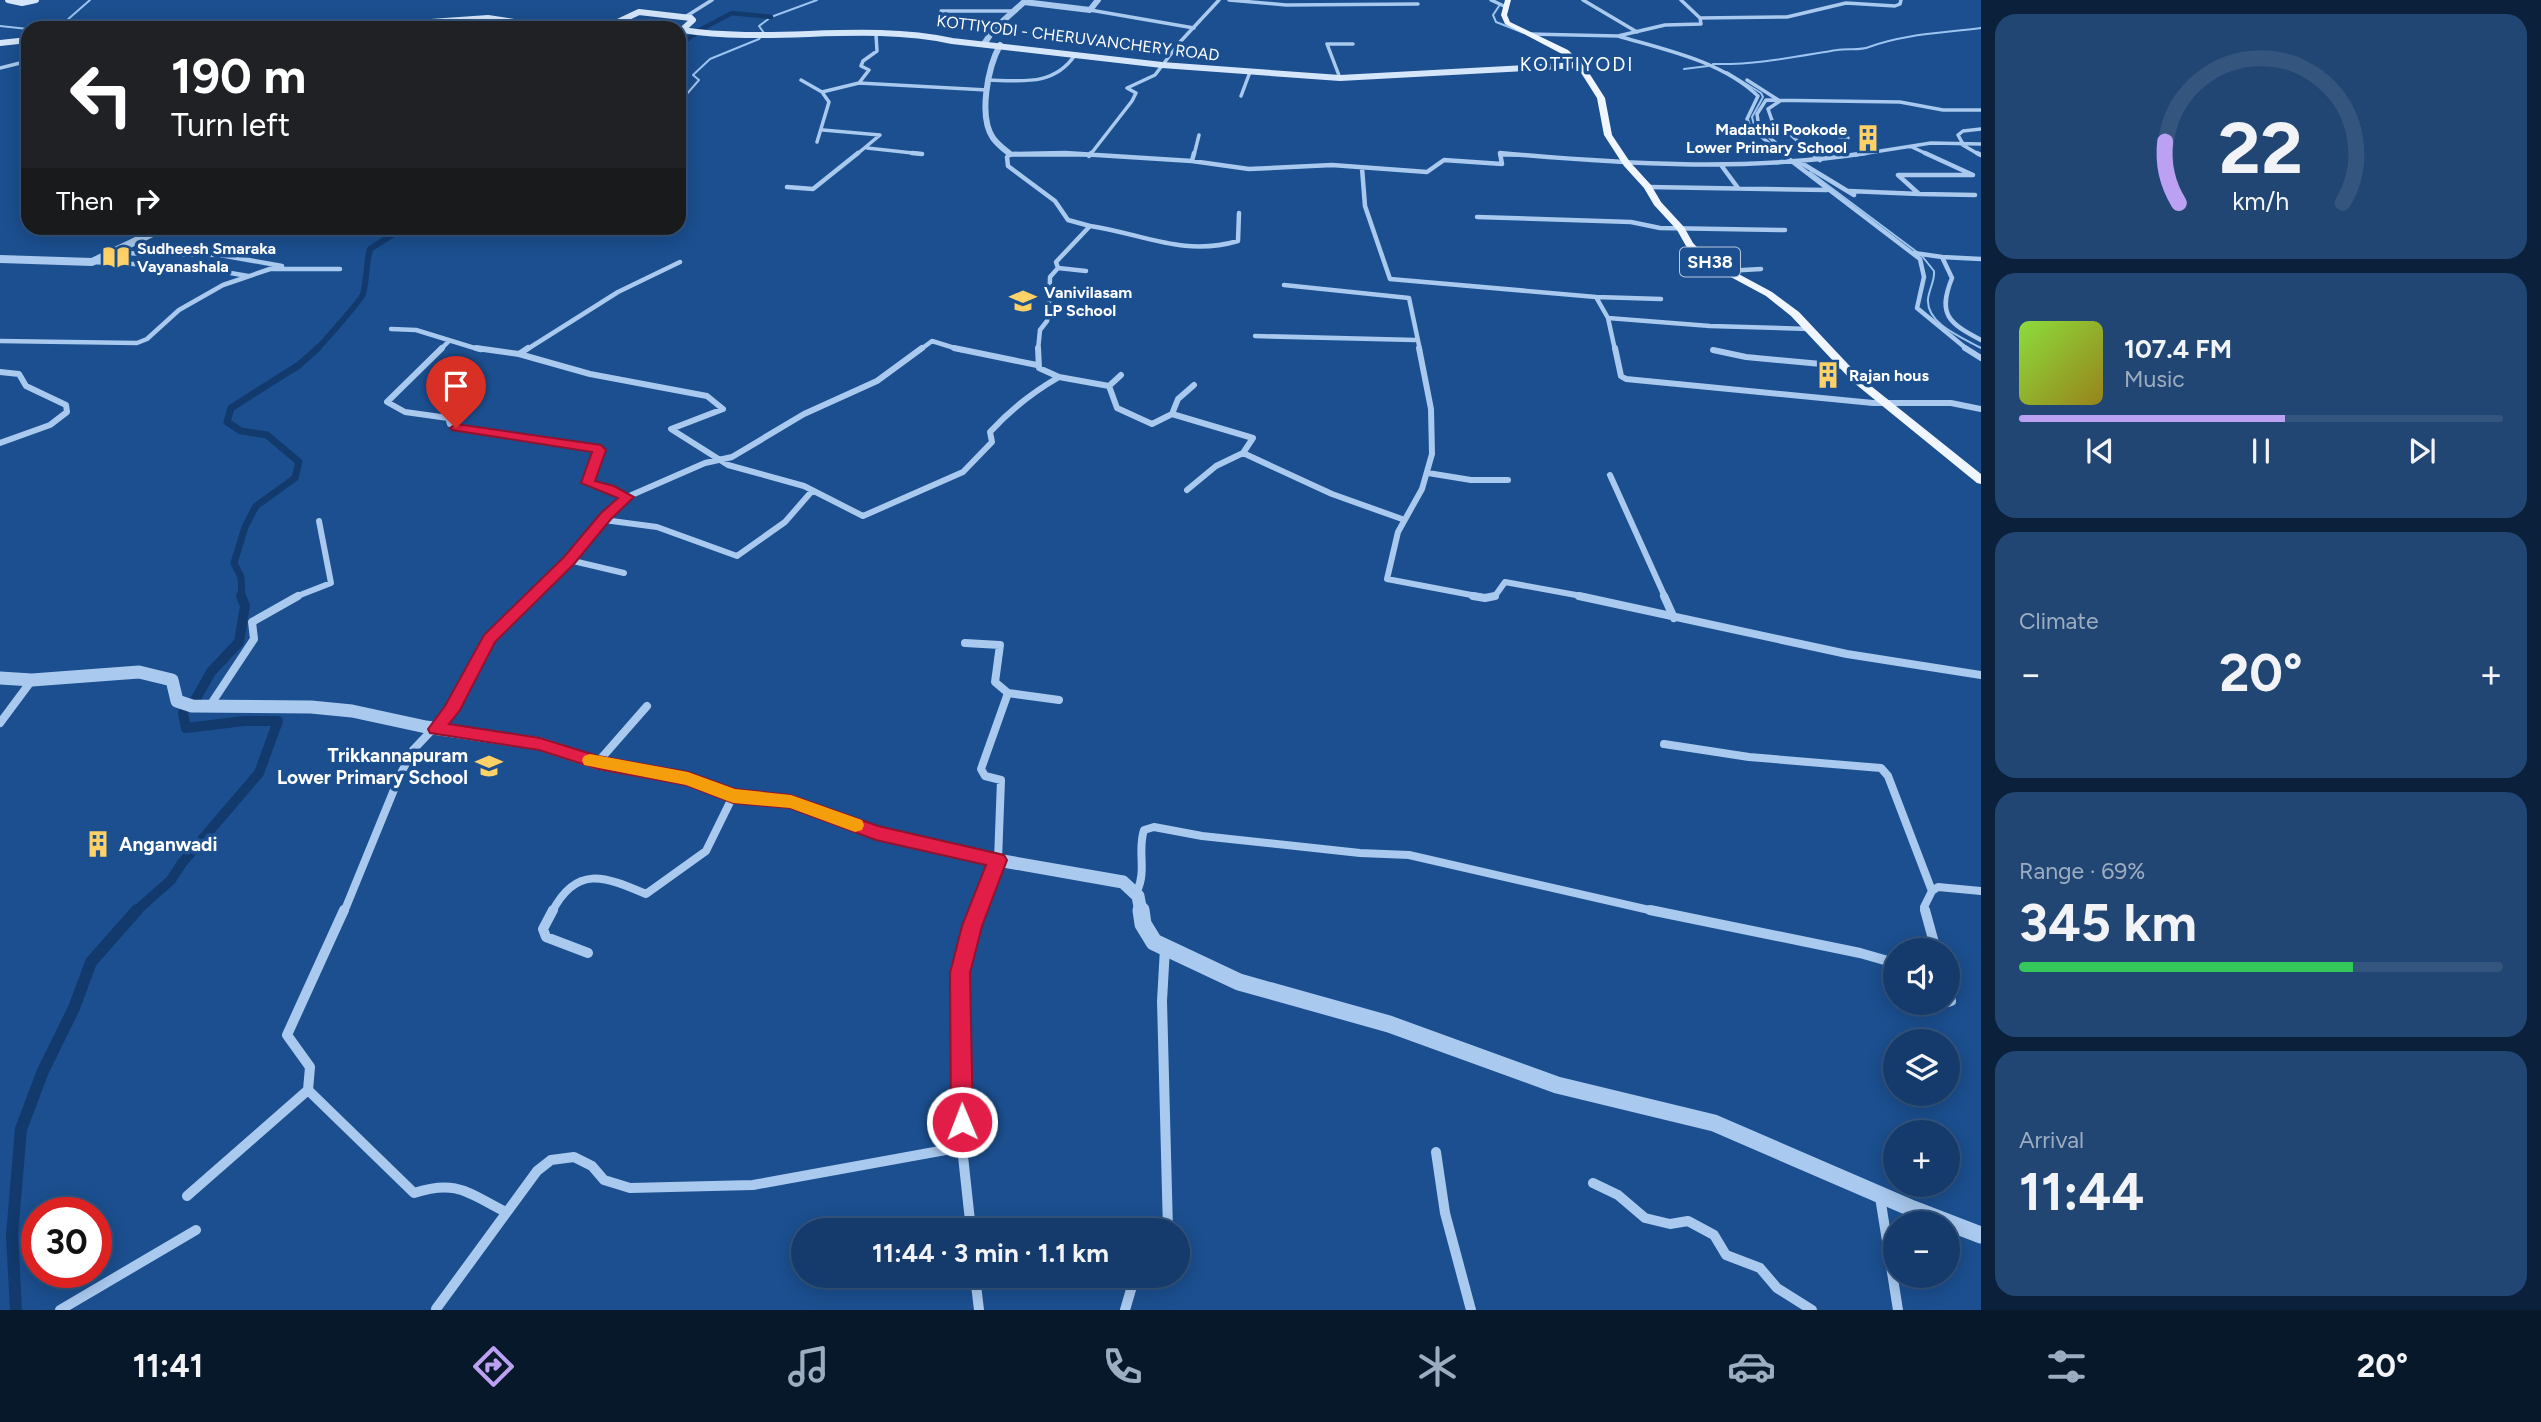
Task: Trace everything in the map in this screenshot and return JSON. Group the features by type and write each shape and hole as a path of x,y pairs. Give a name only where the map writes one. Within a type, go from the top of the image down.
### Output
{"main road":[{"path":"8,0 16,3 36,0"},
{"name":"SH38","path":"1507,3 1504,15 1507,23 1566,52 1580,65 1601,98 1608,135 1627,164 1648,187 1657,203 1696,251 1726,271 1769,293 1882,401 1981,480"},
{"path":"620,21 639,12 685,17"},
{"name":"KOTTIYODI - CHERUVANCHERY ROAD","path":"685,17 693,19 686,25"},
{"path":"460,21 488,18 508,21"},
{"name":"KOTTIYODI - CHERUVANCHERY ROAD","path":"686,31 762,36 825,33 920,34 1162,65 1340,78 1580,65"},
{"path":"0,43 21,41"}],"street":[{"path":"685,17 712,0"},
{"path":"1090,10 1098,0"},
{"path":"1090,156 1132,101 1136,93 1127,88 1154,75 1219,0"},
{"path":"1230,0 1286,5 1381,2 1418,4"},
{"path":"1491,0 1507,3"},
{"path":"1583,0 1637,32"},
{"path":"1529,34 1620,35 1665,25 1701,24 1700,18 1681,0"},
{"path":"1700,18 1787,16 1846,3 1895,6 1900,4 1901,0"},
{"path":"984,44 994,29 1024,1 1194,28"},
{"path":"941,11 1016,11"},
{"path":"859,83 869,70 862,66 863,61 877,51 876,35"},
{"path":"1620,35 1724,68 1780,100"},
{"path":"1620,35 1711,67 1751,87 1758,96 1747,119 1750,127 1792,162 1915,253 1925,266 1926,279 1917,295 1917,308 1955,342 1981,358"},
{"path":"1340,78 1327,44 1353,44"},
{"path":"1000,45 995,53 987,90 989,100 986,124 991,135 1010,154 1065,153 1192,161 1249,169 1292,164 1427,172 1444,160 1502,164 1500,153 1627,164 1721,165 1820,160 1931,143 1981,144"},
{"path":"989,80 1049,81 1069,65 1074,55"},
{"path":"0,68 21,63"},
{"path":"1241,96 1250,72"},
{"path":"802,80 822,92 829,102 823,130 817,142"},
{"path":"822,92 859,83 987,90"},
{"path":"1854,195 1799,161 1759,128 1757,114 1766,100 1900,103 1944,110 1981,110"},
{"path":"1780,100 1768,109 1774,126 1848,138"},
{"path":"1981,129 1963,131 1958,135 1962,144 1981,155"},
{"path":"786,187 813,190 880,135 823,130"},
{"path":"1192,161 1199,135"},
{"path":"1792,136 1820,160"},
{"path":"1911,147 1973,175 1898,176 1919,194"},
{"path":"867,148 922,154"},
{"path":"1010,154 1007,157 1008,166 1055,201 1068,220 1090,226 1194,249 1238,242 1239,213"},
{"path":"1721,165 1738,188"},
{"path":"1362,168 1359,186 1368,223 1390,279 1596,297 1661,299"},
{"path":"1648,187 1831,191"},
{"path":"1846,191 1975,195"},
{"path":"1477,217 1631,222 1680,229 1786,230"},
{"path":"1058,268 1056,262 1090,226"},
{"path":"92,262 149,235"},
{"path":"112,253 196,254 261,260 290,269"},
{"path":"1915,253 1981,259"},
{"path":"1942,257 1952,278 1943,300 1943,309 1953,324 1981,340"},
{"path":"0,259 181,266 248,276"},
{"path":"519,354 612,296 680,262"},
{"path":"1058,268 1086,271"},
{"path":"1037,365 1040,330 1049,311 1050,277 1058,268"},
{"path":"0,341 137,343 146,339 170,316 203,295 248,276 270,269 340,269"},
{"path":"1726,271 1761,269"},
{"path":"1284,285 1319,291 1395,294 1409,298 1415,340 1421,350 1433,415 1428,473 1419,499 1402,519 1387,579 1485,598 1495,596 1505,582 1520,583 1847,654 1981,675"},
{"path":"1596,297 1608,318 1621,376 1626,379 1882,401 1951,403 1981,409"},
{"path":"1608,318 1710,327 1809,329"},
{"path":"391,329 416,330 448,342 482,350 519,354 590,374 707,396 723,409 671,429 718,460 743,471 812,491 863,516 963,472 992,442 990,432 1004,416 1031,393 1059,377"},
{"path":"1255,336 1415,340"},
{"path":"187,1196 308,1090 310,1067 286,1035 413,750 436,729 451,710 489,639 569,561 627,497 718,460 732,457 804,414 877,381 932,341 957,349 1037,365 1059,377 1109,386"},
{"path":"448,342 387,402 405,412 448,418 450,424 456,428 596,448 599,450 587,483 609,488 627,497"},
{"path":"1713,350 1758,358 1843,366"},
{"path":"0,372 19,374 26,386 66,405 67,412 50,425 0,443"},
{"path":"1109,386 1121,375"},
{"path":"1109,386 1117,408 1152,424 1172,414 1178,399 1194,385"},
{"path":"1172,414 1253,438 1243,453 1216,466 1187,491"},
{"path":"1243,453 1332,495 1402,519"},
{"path":"1428,473 1471,480 1508,480"},
{"path":"1610,475 1674,618"},
{"path":"604,520 657,527 737,556 785,522 812,491"},
{"path":"209,706 254,639 252,622 302,594 331,583 330,562 320,538 319,521"},
{"path":"569,561 624,573"},
{"path":"965,643 1000,645 995,682 1008,693 1059,700"},
{"path":"0,678 32,680 139,672 162,675 172,680 177,701 192,706 311,707 352,711 436,729 540,744 598,763 688,779 733,796 791,802 876,833 998,860 1123,882 1137,891 1141,900 1144,932 1154,942 1239,982 1389,1024 1557,1085 1714,1123 1981,1235"},
{"path":"0,723 32,680"},
{"path":"970,1218 962,1147 960,973 972,926 998,860 1001,780 985,776 981,769 1008,693"},
{"path":"598,763 648,706"},
{"path":"1664,744 1749,757 1881,768 1888,776 1932,891"},
{"path":"588,953 546,937 543,929 572,883 584,879 618,883 646,894 706,851 733,796"},
{"path":"1137,891 1142,883 1141,836 1144,830 1154,827 1202,836 1427,858 1595,900 1883,960"},
{"path":"1933,938 1924,907 1932,891 1938,887 1981,891"},
{"path":"1165,948 1163,1001 1168,1218"},
{"path":"308,1090 414,1193 438,1185 455,1186 506,1212"},
{"path":"436,1310 537,1171 551,1160 574,1157 592,1166 604,1180 630,1188 753,1185 962,1147"},
{"path":"1436,1152 1445,1213 1471,1310"},
{"path":"1594,1183 1608,1187 1641,1218 1670,1226 1688,1222 1714,1235 1726,1255 1760,1268 1777,1288 1812,1310"},
{"path":"1880,1194 1898,1310"},
{"path":"60,1310 196,1230"},
{"path":"976,1288 979,1310"},
{"path":"1125,1310 1131,1288"}],"waterway":[{"path":"66,21 90,0"},
{"path":"686,95 699,80 693,75 710,59 759,39 764,33 759,26 771,17 817,0"},
{"path":"1499,6 1493,15 1496,22 1524,33"},
{"path":"698,31 732,13 771,17"},
{"path":"0,26 21,28"},
{"path":"1713,64 1760,62 1841,49 1862,49 1910,37 1981,28"},
{"path":"686,40 695,34"},
{"path":"1684,69 1708,66"},
{"path":"1727,72 1761,93 1763,97 1752,117 1755,129"},
{"path":"1810,172 1917,252"},
{"path":"317,349 363,294 370,249 392,235"},
{"path":"1922,256 1934,271 1928,299 1933,316 1947,329 1981,348"},
{"path":"242,597 241,577 234,563 245,527 256,506 295,478 299,462 267,435 241,431 227,422 231,408 299,365 317,349"},
{"path":"194,702 211,672 239,642 245,606 241,596"},
{"path":"136,911 171,880 182,863 259,773 278,721 244,721 186,728 183,713"},
{"path":"16,1310 12,1235 21,1129 43,1071 74,1008 91,962 136,911"}],"slow traffic":[{"path":"590,760 688,779 733,796 791,802 855,825"}],"place":[{"name":"Madathil Pookode Lower Primary School","path":"1868,138"},
{"name":"Sudheesh Smaraka Vayanashala","path":"116,257"},
{"name":"Vanivilasam LP School","path":"1023,301"},
{"name":"Rajan hous","path":"1828,375"},
{"name":"Trikkannapuram Lower Primary School","path":"489,766"},
{"name":"Anganwadi","path":"98,844"}],"district":[{"name":"KOTTIYODI","path":"1577,64"}],"route":[{"path":"456,428 596,448 599,450 587,483 609,488 627,497 606,516 569,561 489,639 451,710 436,729 540,744 598,763 688,779 733,796 791,802 876,833 998,860 972,926 960,973 962,1122"}]}
